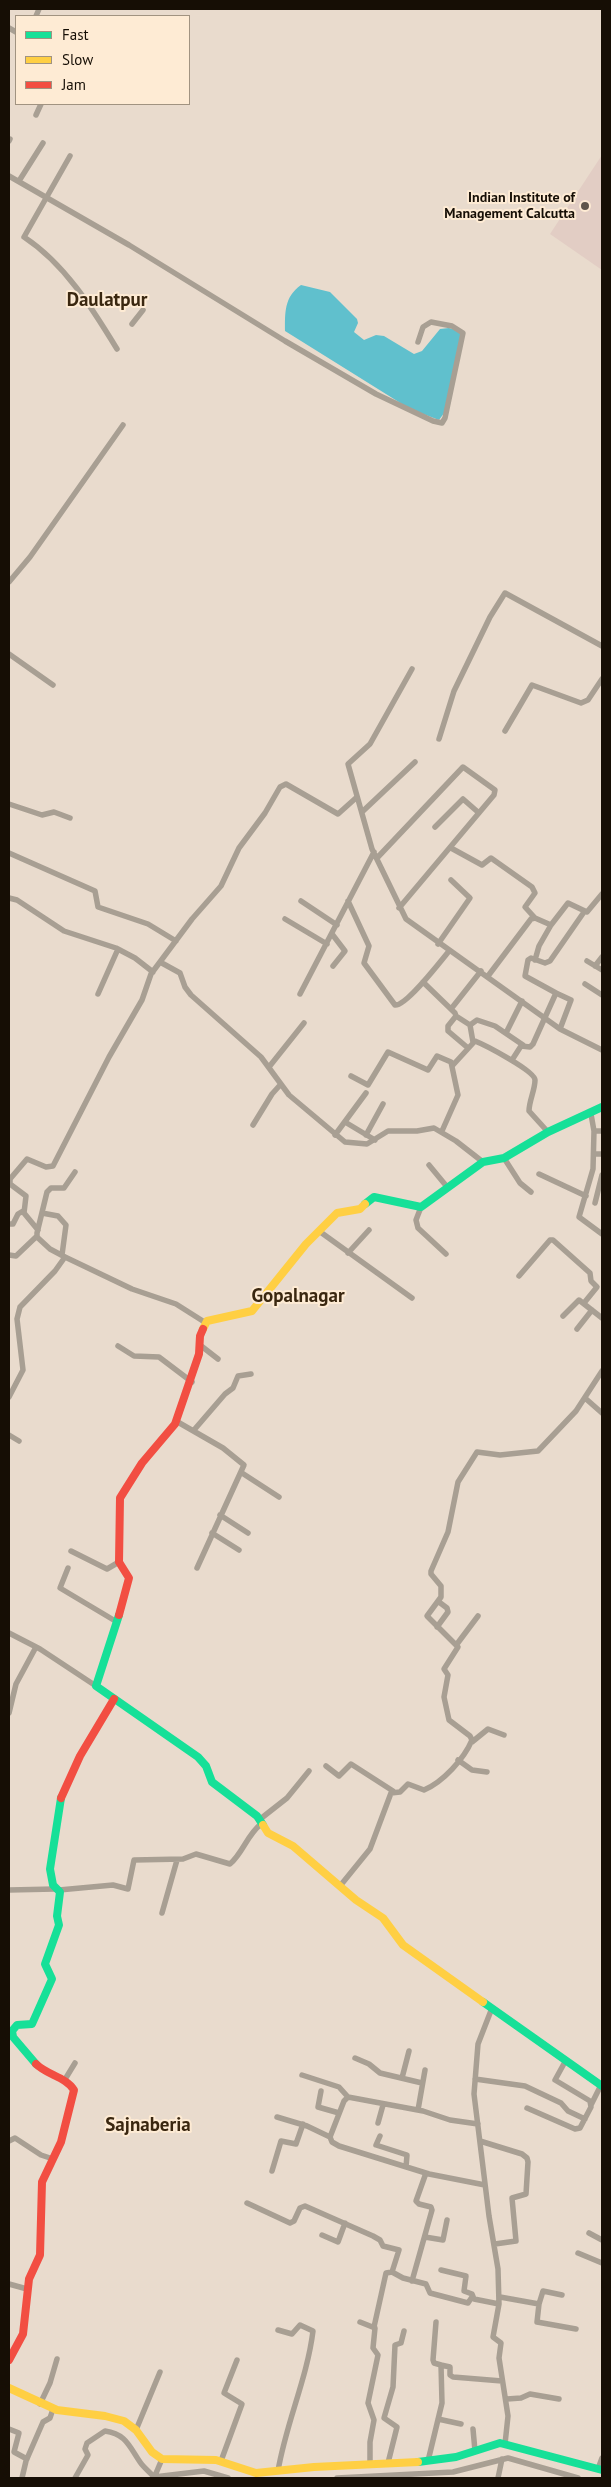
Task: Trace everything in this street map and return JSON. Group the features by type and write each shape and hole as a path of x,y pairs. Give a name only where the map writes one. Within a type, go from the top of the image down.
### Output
{"street":[{"path":"36,115 41,105"},
{"path":"19,181 43,143"},
{"path":"70,156 24,237 54,260 87,303 117,349"},
{"path":"9,176 376,394 433,421 442,423 446,418 463,333 452,326 432,322 423,327 418,342"},
{"path":"132,324 142,310"},
{"path":"9,582 30,557 123,425"},
{"path":"439,739 454,691 490,617 505,593 602,646"},
{"path":"9,654 53,685"},
{"path":"412,669 370,744 348,764 356,797 374,852 399,908 406,918 438,944 481,971 560,1030 602,1050"},
{"path":"505,731 532,685 538,685 581,704 588,700 602,679"},
{"path":"362,812 415,762"},
{"path":"377,858 464,767 495,790 494,795 451,848 399,908"},
{"path":"206,1323 176,1304 132,1289 50,1249 23,1211 26,1196 10,1184 10,1180 27,1159 46,1167 53,1166 104,1065 142,1000 153,972 163,964 176,941 205,903 221,886 239,848 258,824 280,787 287,784 338,814 356,797"},
{"path":"435,827 462,800 479,813"},
{"path":"9,804 42,815 54,812 70,818"},
{"path":"451,848 482,865 491,858 532,887 535,892 525,907 535,918 551,925"},
{"path":"300,994 374,852"},
{"path":"9,853 95,891 98,907 148,924 176,941"},
{"path":"438,944 470,898 451,880"},
{"path":"560,1030 571,1000 525,976 528,960 545,963 550,961 584,912 589,911 602,894"},
{"path":"9,898 17,900 64,931 118,949 136,958 153,972"},
{"path":"301,901 336,925"},
{"path":"348,901 369,946 364,963 392,1003 397,1006 423,982 449,951"},
{"path":"535,960 539,946 551,925 568,903 584,912"},
{"path":"488,976 528,922 535,918"},
{"path":"285,919 327,944"},
{"path":"332,934 345,951 333,966"},
{"path":"98,994 118,949"},
{"path":"595,966 602,957"},
{"path":"587,961 602,970"},
{"path":"163,964 180,973 185,987 191,995 269,1067 278,1086 335,1136 355,1145 367,1144 391,1130 417,1131 434,1128 442,1131 483,1162"},
{"path":"451,1009 481,971"},
{"path":"423,982 456,1016 470,1025 473,1042 453,1065"},
{"path":"585,984 602,995"},
{"path":"470,1025 479,1020 506,1033 523,1045 532,1046 546,1019 556,993"},
{"path":"506,1033 522,1001"},
{"path":"456,1016 448,1026 448,1031 468,1048"},
{"path":"269,1067 304,1023"},
{"path":"473,1042 480,1043 512,1060 535,1076 529,1111 548,1132"},
{"path":"512,1060 523,1045"},
{"path":"351,1076 368,1085 388,1052 426,1069 430,1069 437,1056 450,1062 453,1065 458,1096 442,1131"},
{"path":"253,1125 278,1086"},
{"path":"335,1136 366,1093"},
{"path":"366,1135 383,1104"},
{"path":"446,1254 416,1225 421,1207 483,1162 504,1158 548,1132 602,1107"},
{"path":"590,1114 594,1131 594,1154 592,1173 580,1219 602,1234"},
{"path":"345,1122 375,1140"},
{"path":"594,1131 602,1131"},
{"path":"594,1154 602,1154"},
{"path":"504,1158 520,1183 531,1192"},
{"path":"429,1165 448,1188"},
{"path":"9,1255 15,1257 37,1233 49,1189 64,1188 75,1172"},
{"path":"592,1173 602,1175 595,1203"},
{"path":"539,1174 586,1196"},
{"path":"96,1686 129,1578 119,1562 119,1506 123,1490 176,1421 192,1382 200,1345 200,1336 206,1323 211,1320 252,1311 306,1244 341,1211 360,1209 374,1197 387,1198 421,1207"},
{"path":"9,1224 13,1224 18,1214 23,1211"},
{"path":"9,1397 24,1370 17,1319 20,1307 55,1271 64,1256 66,1224 58,1216 42,1213"},
{"path":"348,1253 369,1230"},
{"path":"319,1231 412,1298"},
{"path":"520,1276 550,1240 553,1240 590,1273 591,1281 597,1287 584,1303"},
{"path":"563,1316 578,1301 584,1303 602,1318"},
{"path":"577,1328 592,1310"},
{"path":"200,1345 218,1359"},
{"path":"118,1346 134,1356 159,1357 192,1382"},
{"path":"457,1644 427,1616 439,1602 441,1586 431,1574 431,1571 448,1532 458,1482 473,1455 480,1452 500,1455 538,1451 585,1398 602,1371"},
{"path":"194,1430 225,1394 233,1388 238,1376 251,1374"},
{"path":"585,1398 602,1413"},
{"path":"176,1421 194,1430 241,1460 244,1465 242,1473 196,1568"},
{"path":"9,1435 19,1442"},
{"path":"242,1473 279,1497"},
{"path":"220,1515 248,1533"},
{"path":"212,1533 239,1550"},
{"path":"71,1551 107,1569 119,1562"},
{"path":"68,1568 60,1588 117,1622"},
{"path":"437,1627 448,1612 447,1608 439,1602"},
{"path":"472,1742 470,1736 449,1720 444,1699 448,1675 444,1669 457,1651 457,1644 478,1616"},
{"path":"9,1632 36,1646 198,1757 206,1766 212,1782 257,1816 268,1833 297,1849 310,1863 388,1922 403,1945 602,2086 580,2128 575,2129 527,2108"},
{"path":"9,1712 16,1684 36,1646"},
{"path":"9,2360 24,2334 27,2289 30,2275 40,2255 42,2186 61,2142 73,2094 73,2087 42,2070 12,2034 17,2025 28,2026 32,2024 51,1981 52,1976 45,1964 59,1925 57,1889 50,1869 61,1799 80,1756 114,1699"},
{"path":"326,1766 339,1776 351,1764 393,1791 400,1792 408,1784 420,1789 428,1788 442,1778 472,1742 488,1729 504,1735"},
{"path":"458,1760 472,1770 487,1772"},
{"path":"9,1890 113,1885 128,1889 133,1861 177,1860 196,1854 230,1864 260,1822 287,1798 308,1772"},
{"path":"340,1886 370,1849 388,1798 393,1791"},
{"path":"162,1913 177,1860"},
{"path":"492,2008 478,2044 475,2079 478,2124 485,2185 495,2244 500,2297 494,2336 501,2342 499,2358 506,2399 508,2427 505,2444"},
{"path":"402,2078 409,2052"},
{"path":"355,2058 369,2064 380,2073 422,2083"},
{"path":"566,2060 555,2081 588,2100 591,2104"},
{"path":"64,2081 75,2063"},
{"path":"418,2110 425,2070"},
{"path":"302,2075 339,2087 348,2097 418,2110 450,2120 478,2124"},
{"path":"475,2079 525,2086 561,2103 568,2111 585,2120"},
{"path":"321,2091 318,2107 339,2114"},
{"path":"330,2137 348,2097"},
{"path":"378,2123 384,2104"},
{"path":"278,2117 303,2124 330,2137 332,2142 339,2146 426,2173 485,2185"},
{"path":"272,2171 281,2141 297,2143 303,2124"},
{"path":"380,2136 376,2146 407,2156 406,2166"},
{"path":"9,2141 15,2138 41,2156 53,2158"},
{"path":"480,2141 522,2154 527,2158 526,2194 514,2195 512,2198 516,2241 495,2244"},
{"path":"412,2281 432,2208 417,2204 416,2199 426,2173"},
{"path":"247,2203 290,2222 294,2221 300,2208 303,2206 345,2223 380,2240 383,2246 399,2250 392,2272"},
{"path":"425,2237 443,2240 447,2220"},
{"path":"322,2235 338,2242 345,2223"},
{"path":"589,2233 602,2240"},
{"path":"578,2253 602,2263"},
{"path":"441,2270 466,2276 463,2290 472,2294 472,2297 499,2304"},
{"path":"370,2464 370,2442 374,2420 368,2403 378,2359 373,2348 374,2327 386,2274 392,2272 412,2281 426,2284 430,2293 465,2303 470,2303 472,2297"},
{"path":"9,2284 27,2289"},
{"path":"562,2296 542,2292 536,2321 576,2329"},
{"path":"500,2297 539,2304"},
{"path":"360,2322 374,2327"},
{"path":"436,2322 434,2363 450,2368 450,2375 453,2377 502,2381"},
{"path":"278,2330 292,2334 300,2324 313,2331 306,2372 284,2436 278,2470"},
{"path":"388,2463 397,2427 384,2418 392,2387 395,2345 402,2343 404,2331"},
{"path":"40,2404 57,2360"},
{"path":"221,2461 242,2404 224,2393 237,2360"},
{"path":"428,2461 442,2399 441,2365"},
{"path":"136,2430 160,2372"},
{"path":"9,2388 40,2404 52,2414 114,2418 136,2430 160,2462"},
{"path":"506,2399 521,2398 530,2394 559,2399"},
{"path":"22,2478 27,2459 44,2420 52,2414"},
{"path":"438,2419 461,2424"},
{"path":"9,2429 19,2432 14,2452 27,2459"},
{"path":"473,2429 475,2451"},
{"path":"75,2478 88,2455 84,2450 87,2443 105,2431 121,2436 126,2440 142,2464 155,2476 204,2471 228,2478"},
{"path":"337,2478 370,2464 450,2458 494,2444 505,2444 600,2470 602,2458"},
{"path":"160,2462 221,2461 256,2473 278,2470 416,2477 453,2472 502,2459 515,2459 578,2478"},
{"path":"498,2478 502,2459"},
{"path":"155,2476 160,2462"}],"shaded area":[{"name":"Indian Institute of Management Calcutta","path":"602,155 602,270 550,234"}],"water":[{"path":"301,285 330,292 357,319 358,323 354,332 364,340 376,335 384,336 414,354 422,351 440,329 449,328 463,332 447,409 439,420 410,409 285,331 288,300"}],"traffic: fast":[{"path":"365,1204 374,1197 421,1207 483,1162 504,1158 548,1132 602,1107"},
{"path":"119,1615 96,1686 198,1757 206,1766 212,1782 257,1816 263,1825"},
{"path":"36,2064 13,2037 12,2031 17,2025 32,2024 52,1979 45,1964 59,1925 57,1916 60,1892 53,1885 50,1869 61,1798"},
{"path":"483,2002 602,2086"},
{"path":"418,2462 456,2457 500,2443 602,2470"}],"traffic: slow":[{"path":"203,1329 207,1321 252,1311 306,1244 337,1213 360,1209 365,1204"},
{"path":"263,1825 268,1833 293,1846 356,1900 383,1918 403,1945 483,2002"},
{"path":"9,2388 57,2410 105,2416 124,2421 136,2430 152,2452 162,2459 216,2460 256,2473 314,2467 418,2462"}],"traffic: jam":[{"path":"119,1615 129,1578 119,1562 120,1498 142,1463 175,1424 199,1354 200,1336 203,1329"},
{"path":"61,1798 80,1756 114,1699"},
{"path":"9,2360 23,2334 29,2279 40,2255 42,2182 61,2142 74,2090 66,2082 36,2064"}],"place":[{"name":"Indian Institute of Management Calcutta","path":"585,206"}],"district":[{"name":"Daulatpur","path":"107,301"},
{"name":"Gopalnagar","path":"298,1297"},
{"name":"Sajnaberia","path":"148,2126"}]}
